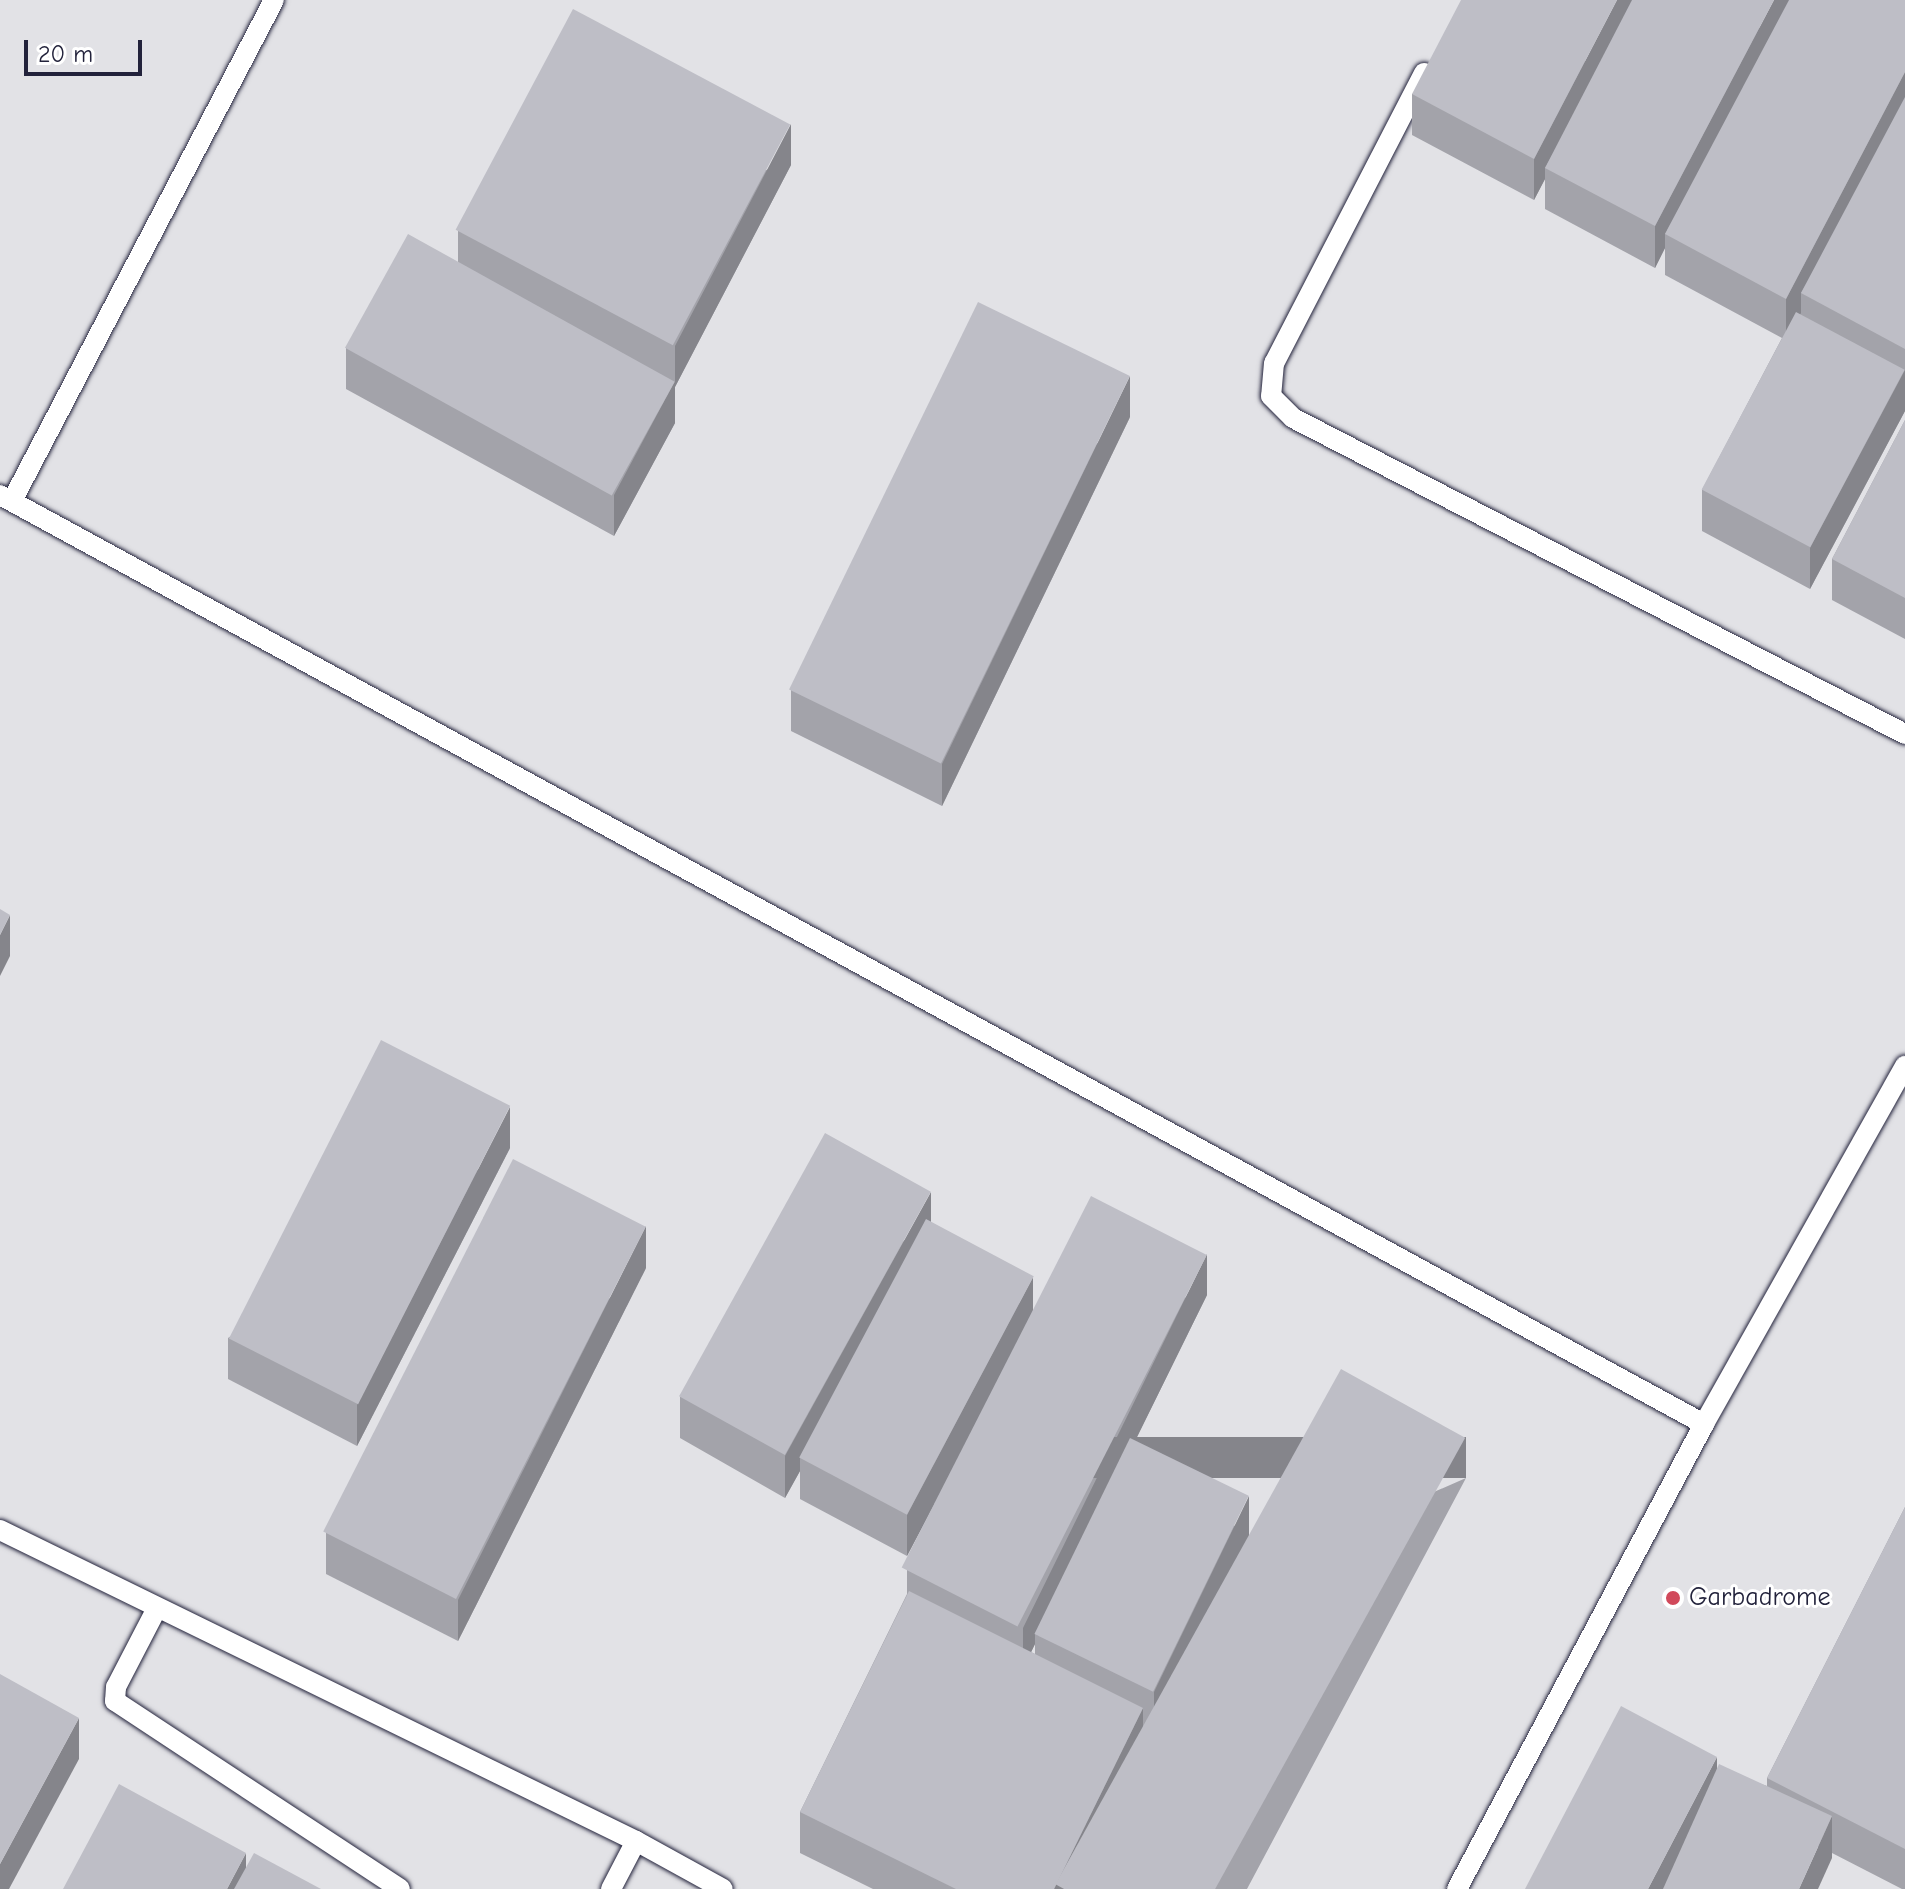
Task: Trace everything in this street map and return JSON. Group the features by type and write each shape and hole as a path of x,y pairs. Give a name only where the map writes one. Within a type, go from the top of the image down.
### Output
{"lane":[{"path":"274,0 6,498 1704,1424"},
{"path":"1433,56 1274,363 1271,396 1293,418 1905,734"},
{"path":"1457,1889 1704,1424 1905,1066"},
{"path":"0,1530 636,1841 723,1889"},
{"path":"157,1608 116,1687 115,1701 400,1889"},
{"path":"611,1889 636,1841"}],"shaded area":[{"path":"0,0 1905,0 1905,1889 0,1889"}],"building":[{"path":"1461,0 1617,0 1534,159 1412,94"},
{"path":"1632,0 1774,0 1655,226 1545,168"},
{"path":"1789,0 1905,0 1905,72 1786,299 1665,234"},
{"path":"573,9 790,124 673,345 456,230"},
{"path":"1905,97 1905,349 1801,293"},
{"path":"408,234 675,382 612,496 345,348"},
{"path":"978,302 1130,376 941,763 789,689"},
{"path":"1796,312 1905,370 1810,547 1702,489"},
{"path":"1905,420 1905,598 1832,559"},
{"path":"0,909 10,915 0,935"},
{"path":"381,1040 510,1106 358,1404 229,1338"},
{"path":"825,1133 931,1192 785,1455 679,1396"},
{"path":"513,1159 646,1227 456,1599 323,1531"},
{"path":"1091,1196 1207,1255 1018,1627 902,1568"},
{"path":"926,1219 1034,1276 907,1515 799,1457"},
{"path":"1341,1369 1465,1438 1215,1889 1064,1889 1055,1884"},
{"path":"1130,1438 1249,1496 1153,1692 1034,1634"},
{"path":"1905,1507 1905,1849 1767,1778"},
{"path":"909,1591 1143,1708 1054,1889 956,1889 800,1812"},
{"path":"0,1674 79,1718 0,1864"},
{"path":"1621,1706 1717,1757 1648,1889 1525,1889"},
{"path":"1719,1764 1832,1816 1799,1889 1663,1889"},
{"path":"119,1784 246,1853 227,1889 63,1889"},
{"path":"254,1853 321,1889 234,1889"}],"place":[{"name":"Garbadrome","path":"1673,1598"}]}
